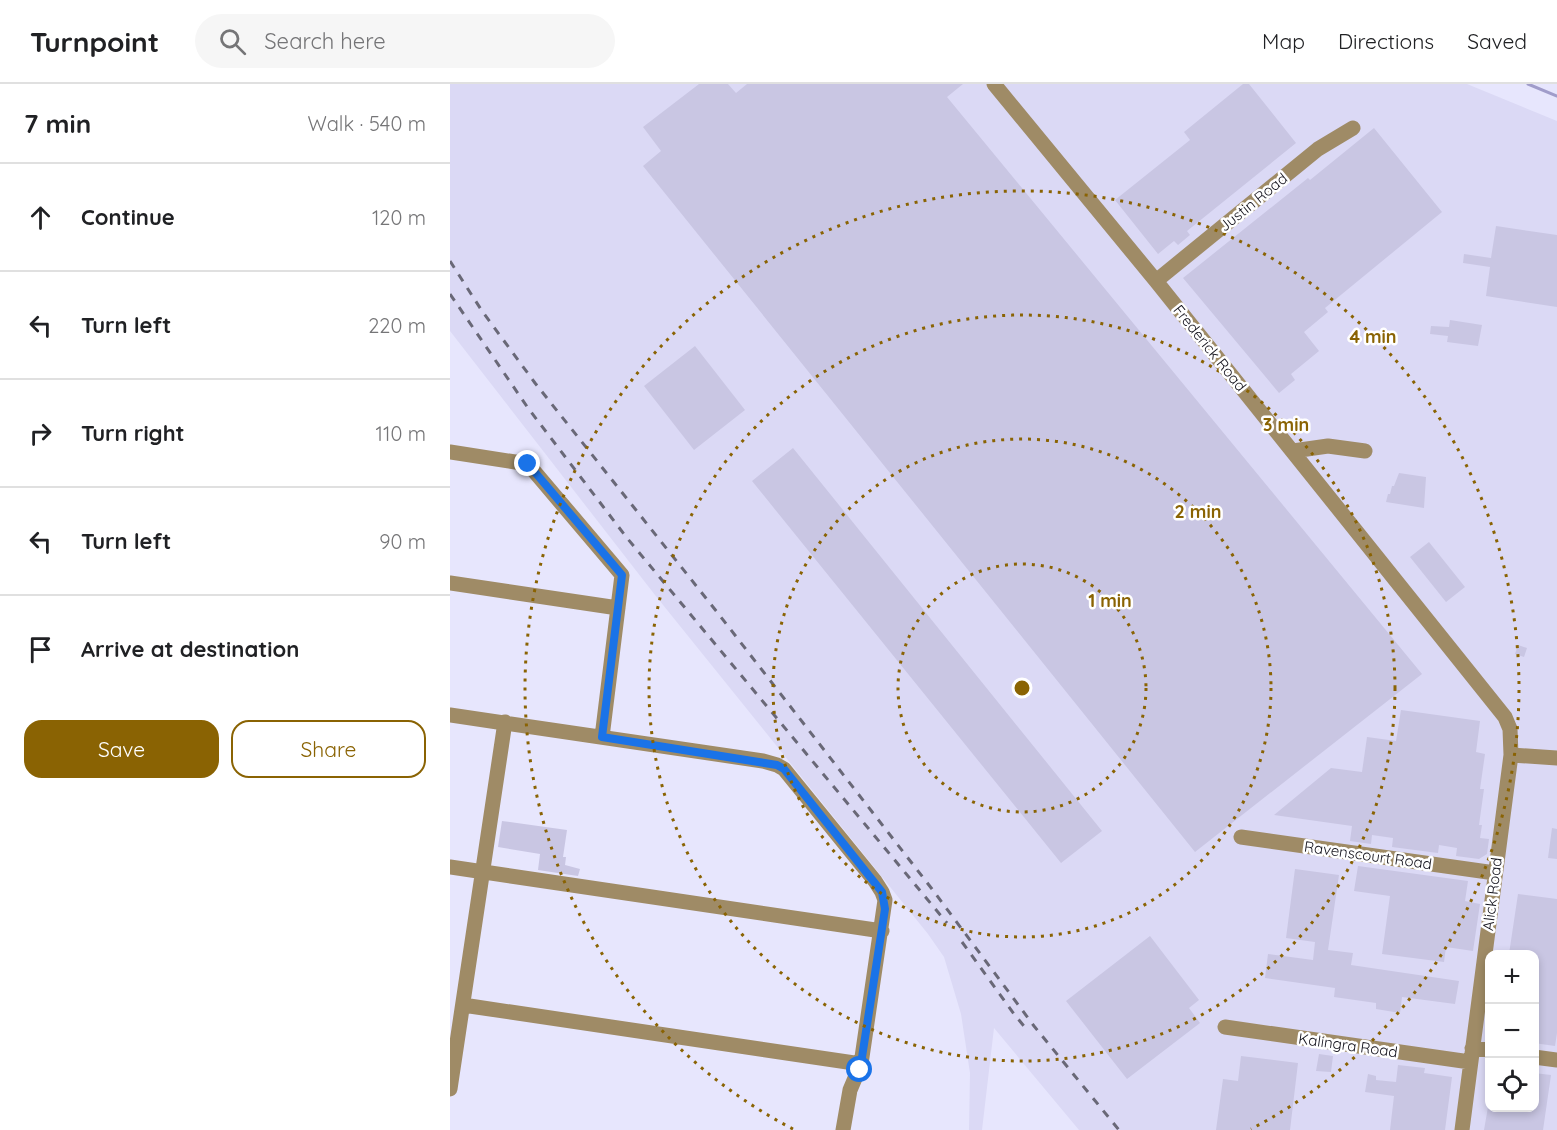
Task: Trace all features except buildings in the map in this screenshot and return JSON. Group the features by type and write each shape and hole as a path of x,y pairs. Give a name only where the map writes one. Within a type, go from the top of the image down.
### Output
{"street":[{"name":"Frederick Road","path":"994,84 1156,281 1493,700 1510,729"},
{"name":"Justin Road","path":"1156,281 1318,149 1353,128"},
{"path":"1293,451 1328,446 1365,451"},
{"path":"450,452 528,464 622,575 602,737"},
{"path":"450,583 618,608"},
{"path":"450,714 763,761 784,769 882,892 885,909 861,1065 850,1090 843,1130"},
{"path":"450,1089 505,722"},
{"name":"Alick Road","path":"1462,1130 1510,755 1510,729"},
{"path":"1510,755 1557,758"},
{"name":"Ravenscourt Road","path":"1241,837 1495,873"},
{"path":"450,867 882,931"},
{"path":"463,1005 861,1065"},
{"name":"Kalingra Road","path":"1225,1027 1471,1055 1485,1051"},
{"path":"1539,1058 1557,1060"}],"shaded area":[{"path":"450,84 1467,84 1557,121 1557,1130 1079,1130 994,1028 982,1130 969,1130 970,1073 961,1014 944,957 928,934 655,595 450,331"}],"waterway":[{"path":"1528,84 1557,96"}],"railway":[{"path":"450,261 482,311 535,383 717,612 932,889 1034,1026 1119,1130"},
{"path":"450,294 528,408 627,538 947,923"},
{"path":"962,942 1028,1031"}],"route":[{"path":"528,464 622,575 602,737 777,765 784,769 882,892 885,909 860,1070"}]}
